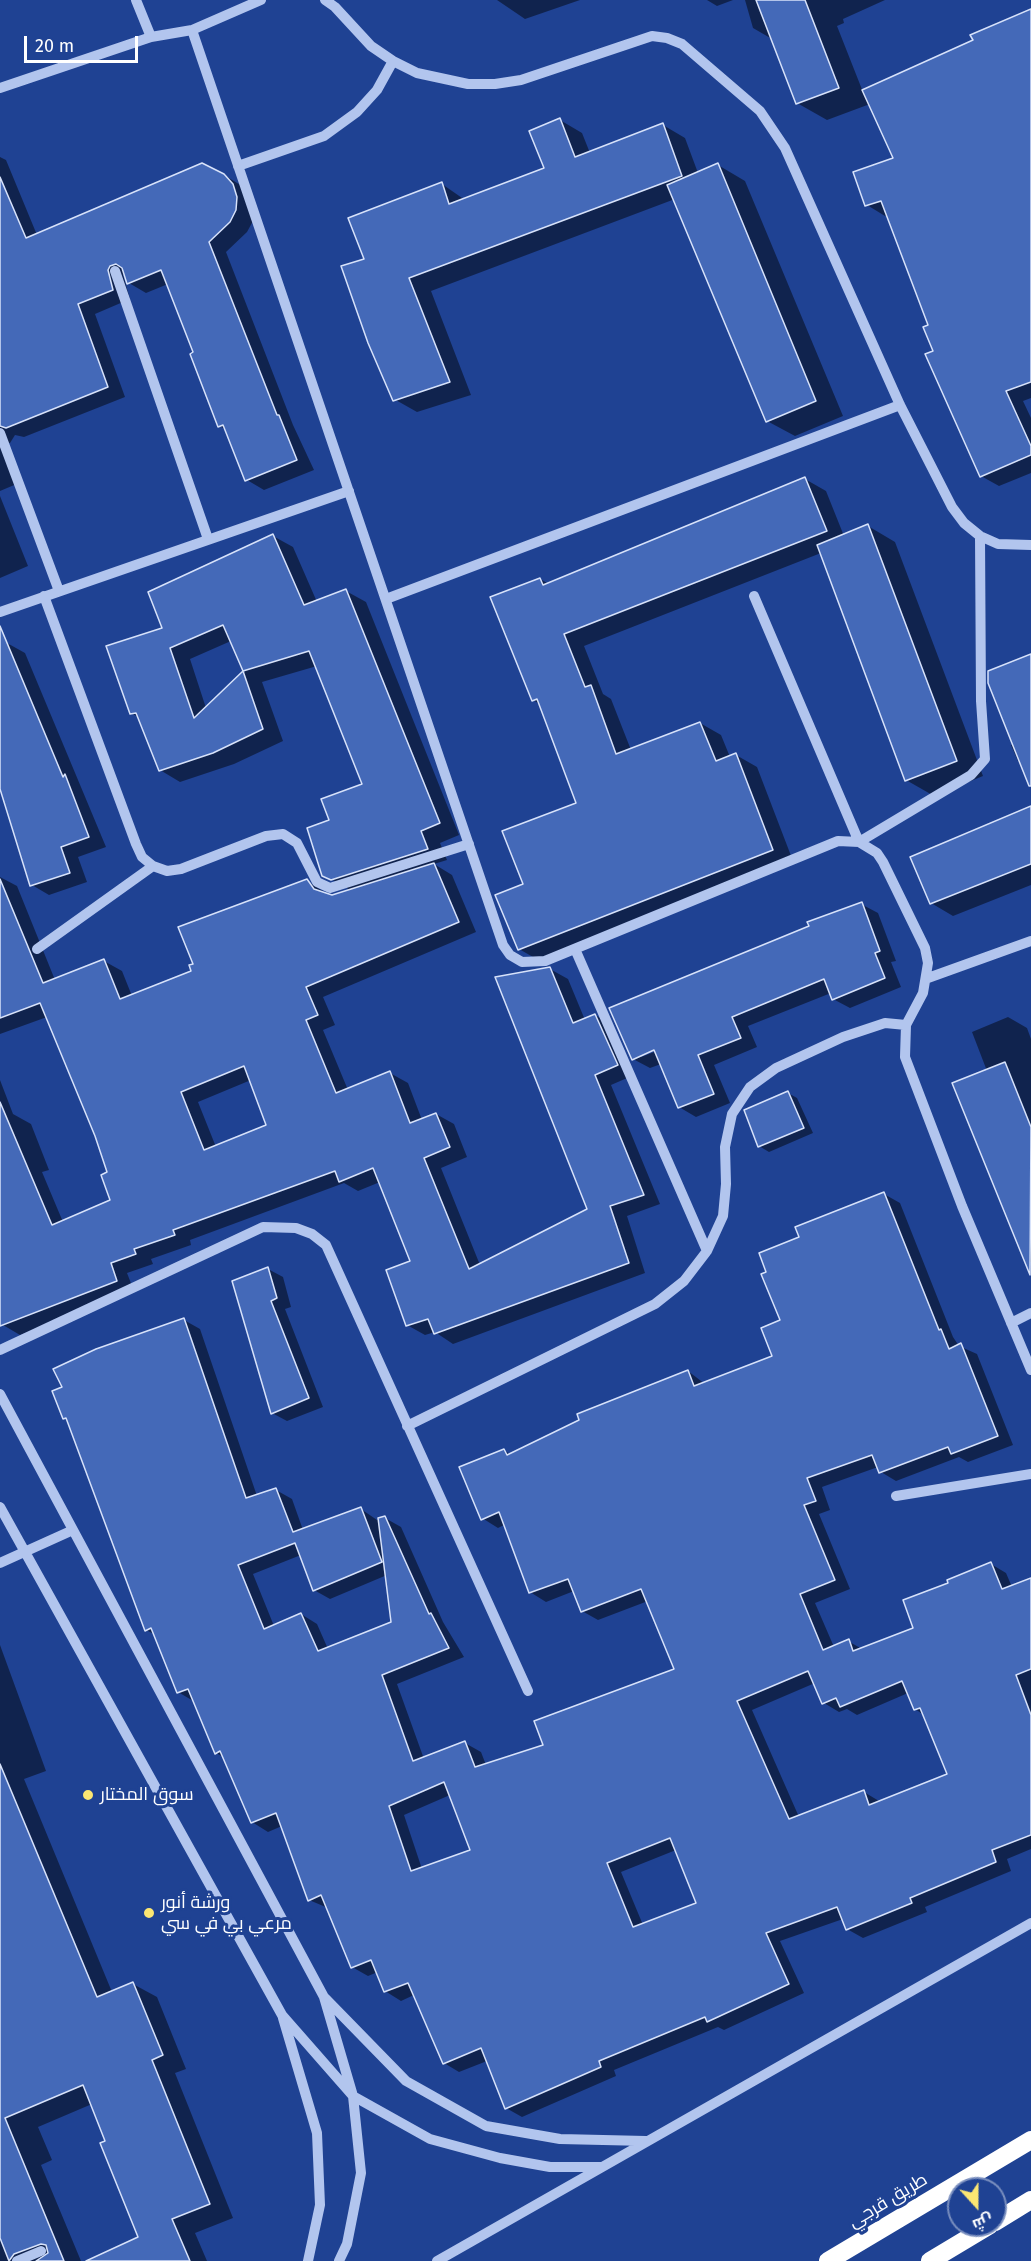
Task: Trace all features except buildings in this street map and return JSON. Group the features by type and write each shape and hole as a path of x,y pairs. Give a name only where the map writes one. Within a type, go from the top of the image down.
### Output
{"highway":[{"name":"طريق قرجي","path":"828,2261 1031,2140"},
{"path":"1007,2215 1031,2200"},
{"path":"930,2261 970,2237"}],"street":[{"path":"136,0 151,38"},
{"path":"0,88 151,38 192,30 261,0"},
{"path":"325,0 335,7 371,46 393,61 417,73 468,84 495,84 521,80 652,36 667,38 682,44 744,95 774,129 785,148 900,405 952,507 964,523 980,536 999,544 1031,545"},
{"path":"192,30 503,945 510,955 522,962 533,963 575,949 838,841 859,842 876,853 883,862 925,948 928,978 906,1025 905,1057 962,1206 1031,1370"},
{"path":"238,166 324,136 357,112 377,90 393,61"},
{"path":"115,271 208,539"},
{"path":"386,599 900,405"},
{"path":"0,433 59,591"},
{"path":"0,612 349,491"},
{"path":"859,842 971,775 985,759 981,701 980,536"},
{"path":"754,596 859,842"},
{"path":"44,597 136,844 142,857 153,866 167,871 181,869 266,836 283,834 297,843 317,882 330,888 469,844"},
{"path":"37,949 153,866"},
{"path":"928,978 1031,941"},
{"path":"575,949 707,1251"},
{"path":"407,1426 655,1304 684,1281 707,1251 723,1216 726,1184 725,1147 732,1114 750,1087 776,1068 843,1037 885,1023 906,1025"},
{"path":"0,1350 263,1227 296,1228 312,1234 326,1245 528,1691"},
{"path":"1011,1323 1031,1313"},
{"path":"0,1394 324,1997 353,2096 361,2174 347,2244 339,2261"},
{"path":"896,1496 1031,1474"},
{"path":"0,1507 282,2015 353,2096 429,2139 500,2158 550,2167 600,2167"},
{"path":"0,1563 73,1530"},
{"path":"437,2261 1031,1923"},
{"path":"324,1997 406,2081 486,2126 560,2139 646,2141"},
{"path":"282,2015 317,2133 320,2205 308,2261"},
{"path":"17,2261 41,2251"}],"place":[{"name":"سوق المختار","path":"88,1795"},
{"name":"ورشة أنور مرعي بي في سي","path":"149,1913"}]}
